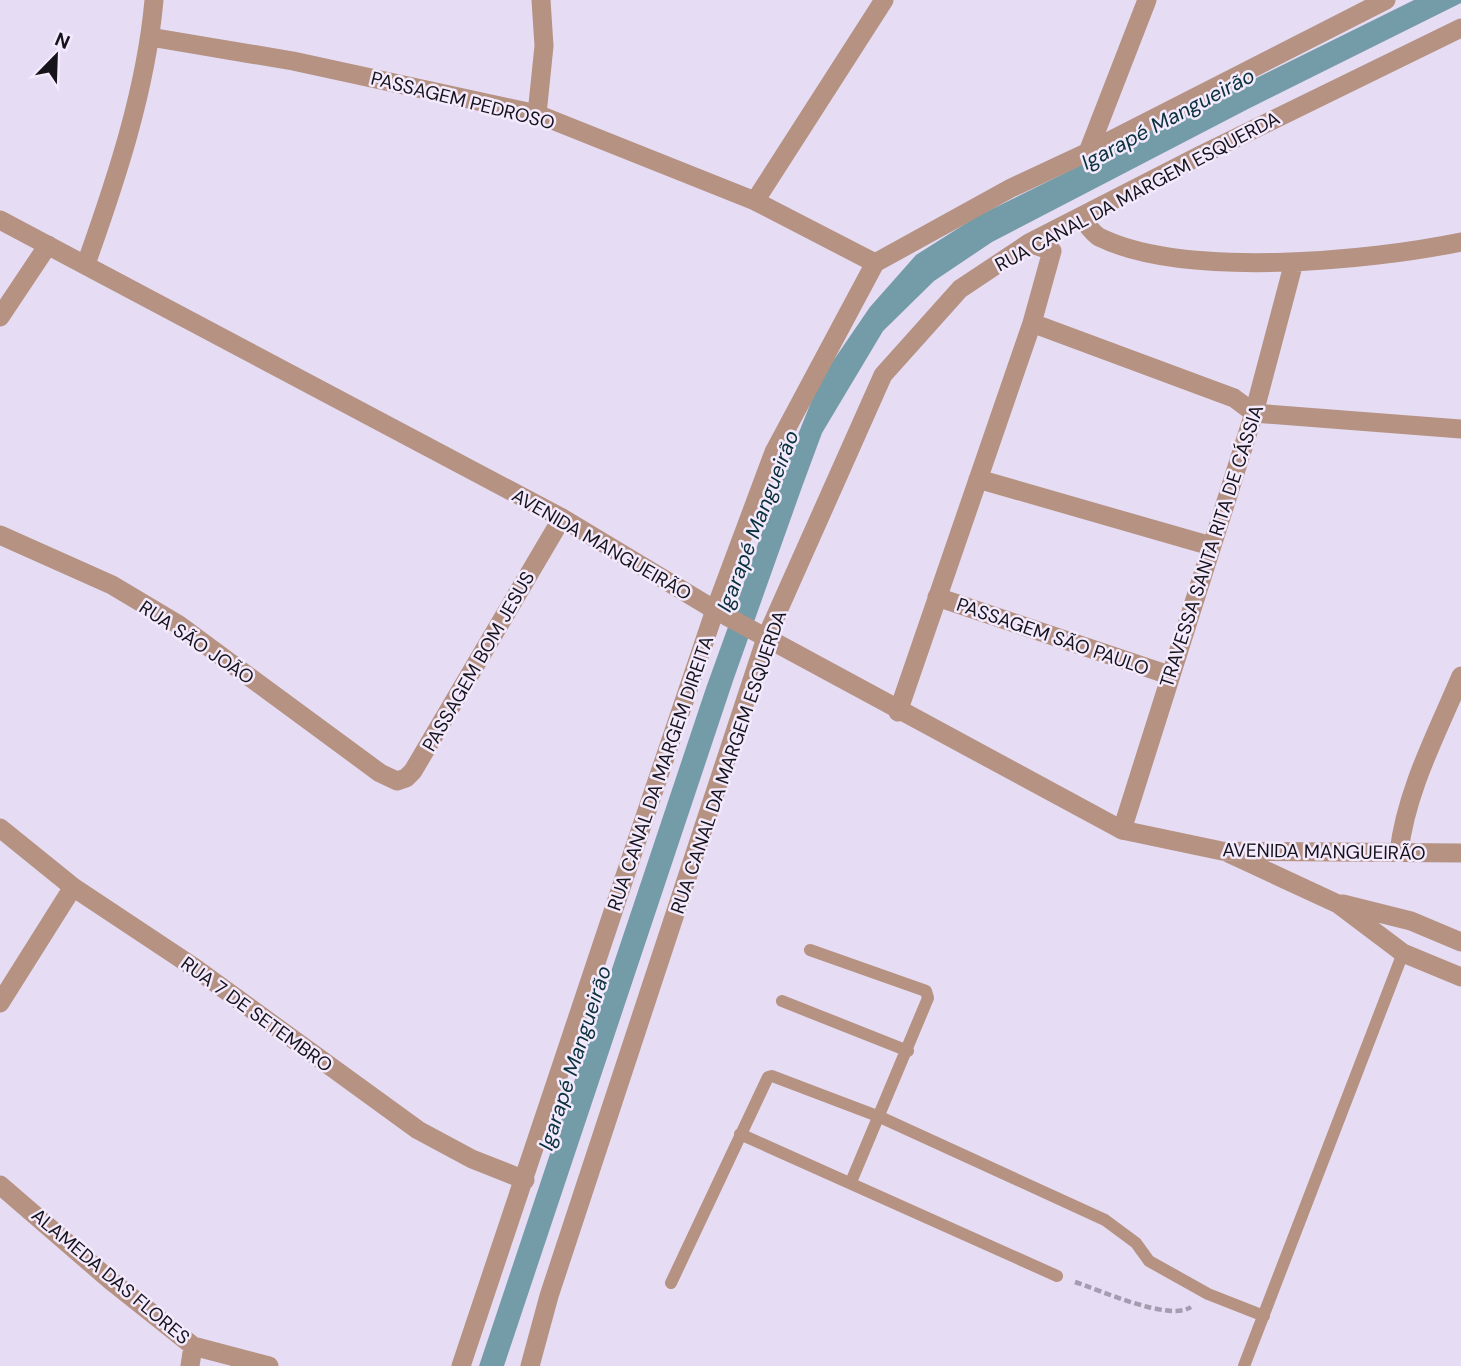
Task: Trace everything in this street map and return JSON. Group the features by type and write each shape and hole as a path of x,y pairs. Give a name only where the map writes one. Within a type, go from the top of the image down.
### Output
{"street":[{"path":"86,264 114,187 150,37 154,0"},
{"path":"537,114 544,46 541,0"},
{"path":"755,201 884,0"},
{"path":"1088,152 1147,0"},
{"path":"875,262 1000,193 1088,152 1386,0"},
{"name":"RUA CANAL DA MARGEM ESQUERDA","path":"530,1366 549,1296 766,638 883,375 960,289 1029,243 1461,28"},
{"name":"PASSAGEM PEDROSO","path":"150,37 293,61 537,114 755,201 875,262"},
{"path":"1081,217 1096,236 1136,249 1189,258 1294,262 1401,255 1461,242"},
{"name":"AVENIDA MANGUEIRÃO","path":"0,220 562,518 715,610 898,712 1122,830 1222,850 1461,853"},
{"path":"898,712 1032,323 1052,251 1029,243"},
{"path":"0,317 48,245"},
{"name":"RUA CANAL DA MARGEM DIREITA","path":"461,1366 715,610 774,452 875,262"},
{"name":"TRAVESSA SANTA RITA DE CÁSSIA","path":"1122,830 1254,412 1294,262"},
{"path":"1032,323 1234,398 1254,412 1461,429"},
{"path":"978,479 1211,546"},
{"name":"PASSAGEM BOM JESUS","path":"380,773 397,781 407,778 413,771 562,518"},
{"name":"RUA SÃO JOÃO","path":"0,535 111,585 179,625 380,773"},
{"name":"PASSAGEM SÃO PAULO","path":"937,597 1169,675"},
{"path":"1399,852 1402,825 1415,786 1461,676"},
{"name":"RUA 7 DE SETEMBRO","path":"0,828 73,887 195,968 418,1130 472,1159 525,1180"},
{"path":"1222,850 1332,902 1403,953 1461,977"},
{"path":"0,1003 73,887"},
{"path":"1332,902 1410,921 1461,942"},
{"name":"ALAMEDA DAS FLORES","path":"0,1185 110,1280 194,1346 269,1366"},
{"path":"190,1366 194,1346"}],"lane":[{"path":"810,950 926,991 928,1003 851,1182"},
{"path":"1244,1366 1403,953"},
{"path":"782,1001 908,1051"},
{"path":"671,1283 768,1077 880,1117 1105,1220 1136,1243 1149,1261 1208,1294 1264,1316"},
{"path":"740,1134 1057,1276"}],"path":[{"path":"1057,1276 1147,1307 1174,1311 1186,1311 1208,1294"}],"water":[{"path":"1414,0 1461,0 1461,3 1248,109 992,242 934,281 883,331 822,433 802,487 734,678 504,1366 479,1366 706,688 791,452 820,380 870,307 916,255 976,217"}],"water label":[{"name":"Igarapé Mangueirão","path":"1168,119"},
{"name":"Igarapé Mangueirão","path":"758,521"},
{"name":"Igarapé Mangueirão","path":"575,1058"}]}
